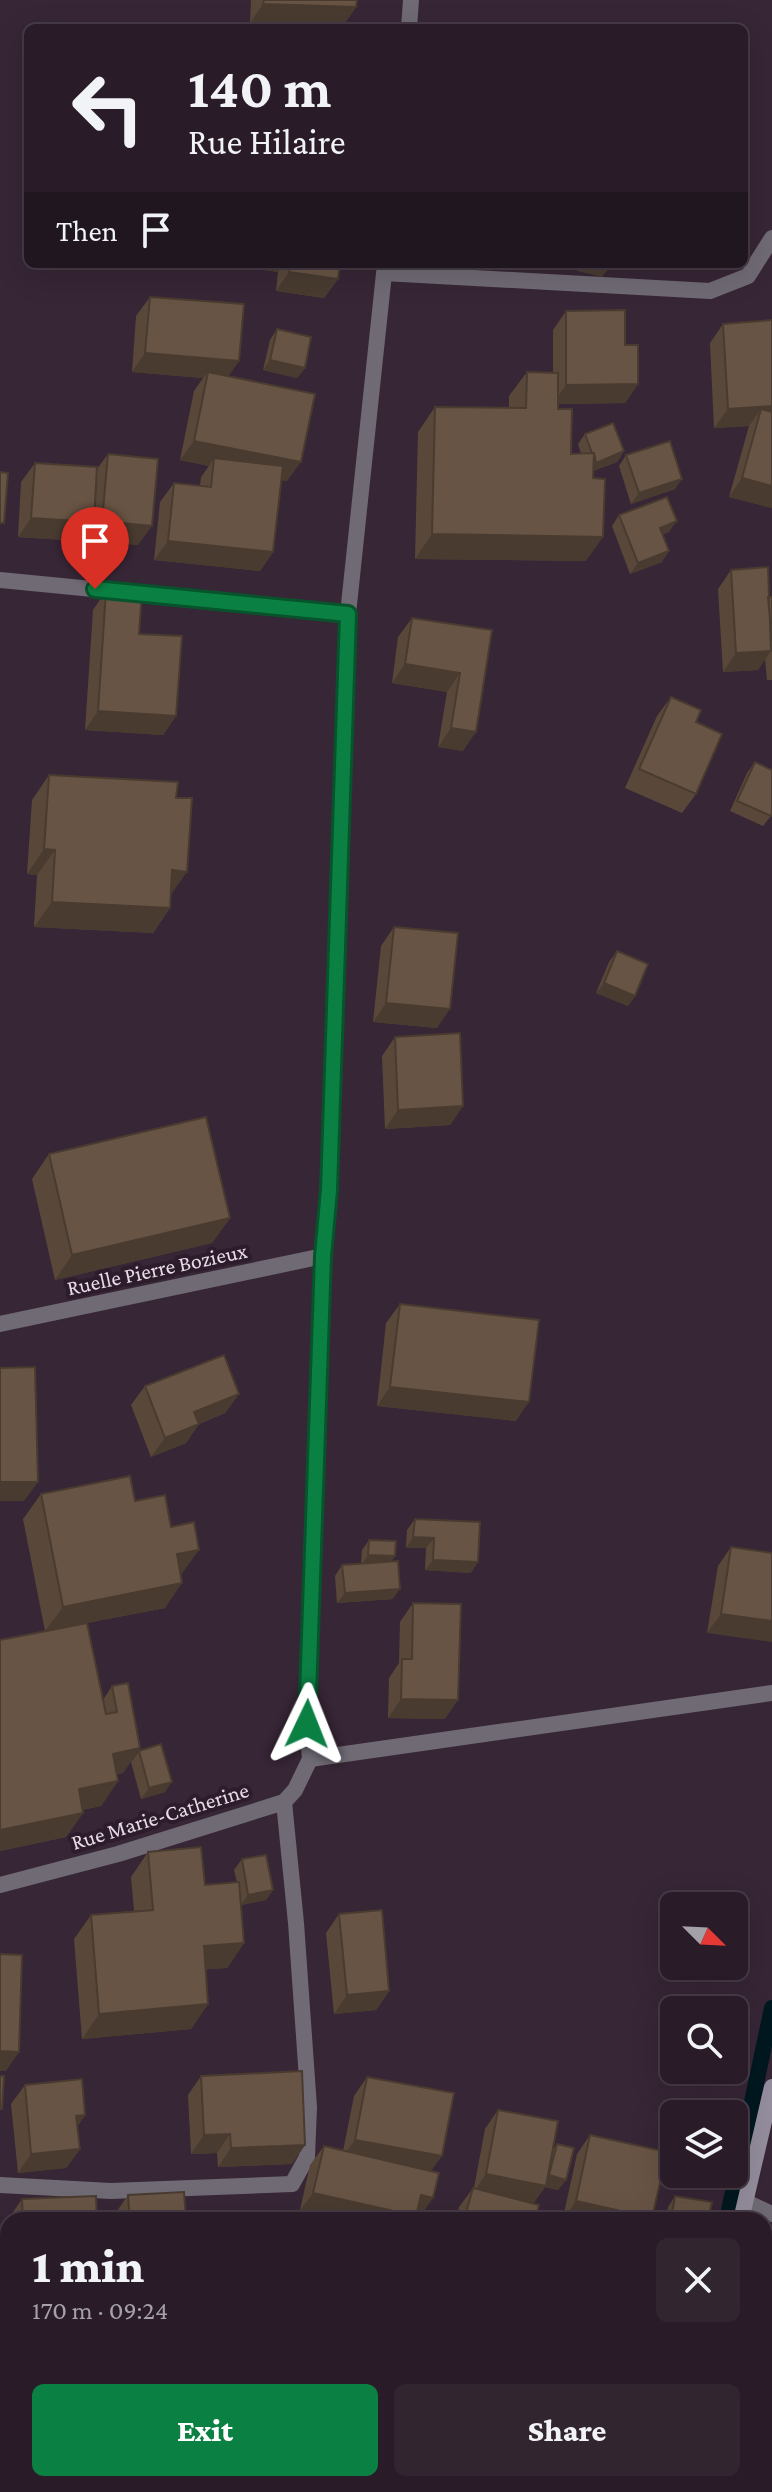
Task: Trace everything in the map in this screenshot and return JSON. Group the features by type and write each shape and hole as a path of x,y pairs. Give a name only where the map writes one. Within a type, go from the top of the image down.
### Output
{"street":[{"path":"409,24 411,0"},
{"path":"772,238 748,276 710,291 385,268 348,614 307,1724 310,1759 772,1693"},
{"path":"0,580 348,614"},
{"name":"Ruelle Pierre Bozieux","path":"0,1324 323,1256"},
{"name":"Rue Marie-Catherine","path":"0,1885 118,1854 284,1802 295,1790 310,1759"},
{"path":"0,2185 111,2191 292,2184 307,2157 309,2107 284,1802"},
{"path":"743,2212 772,2087"},
{"path":"746,2202 768,2212"}],"building":[{"path":"264,0 357,0 356,7 263,4"},
{"path":"290,268 339,268 338,279 289,272"},
{"path":"150,297 244,304 239,361 145,353"},
{"path":"625,310 625,345 638,345 638,384 566,385 566,311"},
{"path":"772,320 772,406 728,409 723,324"},
{"path":"277,329 311,337 305,368 270,360"},
{"path":"208,372 315,394 301,462 194,441"},
{"path":"527,372 558,373 558,409 572,409 571,454 594,453 593,478 605,479 603,537 432,534 435,407 526,408"},
{"path":"761,409 772,412 772,486 742,478"},
{"path":"613,423 624,451 596,463 585,434"},
{"path":"670,441 682,479 639,493 626,455"},
{"path":"108,454 158,459 152,526 102,521"},
{"path":"214,458 283,466 273,552 168,541 174,483 211,487"},
{"path":"35,463 97,467 94,522 31,518"},
{"path":"0,472 8,473 4,523 0,523"},
{"path":"667,497 677,521 660,528 669,551 638,563 619,515"},
{"path":"768,567 771,651 736,653 731,570"},
{"path":"106,591 142,592 139,634 182,636 176,716 98,711"},
{"path":"768,597 772,597 772,641"},
{"path":"412,618 492,630 476,732 451,728 460,673 405,664"},
{"path":"671,697 701,710 696,722 722,734 696,794 639,769"},
{"path":"755,762 772,770 771,816 737,801"},
{"path":"49,775 178,782 176,798 192,798 187,872 172,870 170,908 52,902 55,850 44,849"},
{"path":"394,927 458,933 450,1009 386,1003"},
{"path":"617,951 648,964 635,996 604,983"},
{"path":"460,1033 463,1106 398,1110 395,1037"},
{"path":"206,1117 230,1218 72,1255 49,1154"},
{"path":"400,1304 539,1320 529,1402 390,1387"},
{"path":"224,1355 239,1394 194,1412 199,1424 165,1438 145,1386"},
{"path":"35,1367 38,1482 0,1482 0,1368"},
{"path":"130,1476 135,1501 165,1495 171,1527 194,1522 199,1550 177,1554 182,1583 63,1607 41,1494"},
{"path":"415,1519 480,1522 478,1562 433,1560 434,1538 413,1537"},
{"path":"369,1540 396,1541 395,1556 368,1555"},
{"path":"731,1547 772,1553 772,1621 721,1614"},
{"path":"398,1561 400,1589 345,1593 342,1565"},
{"path":"413,1603 461,1604 458,1700 401,1699 402,1659 412,1659"},
{"path":"87,1623 106,1714 117,1712 112,1686 128,1683 140,1748 113,1754 118,1781 79,1789 83,1813 0,1830 0,1640"},
{"path":"161,1744 172,1782 149,1788 139,1751"},
{"path":"201,1847 205,1885 239,1882 244,1943 204,1946 208,2004 99,2014 91,1915 153,1910 148,1852"},
{"path":"266,1855 273,1890 248,1895 242,1859"},
{"path":"382,1910 389,1991 347,1995 339,1914"},
{"path":"0,1954 22,1955 19,2052 0,2051"},
{"path":"302,2071 305,2145 231,2148 230,2134 204,2135 201,2076"},
{"path":"0,2076 4,2076 2,2109 0,2109"},
{"path":"367,2077 454,2093 442,2156 355,2140"},
{"path":"82,2079 85,2115 76,2116 80,2149 31,2154 25,2085"},
{"path":"498,2110 558,2121 546,2186 486,2174"},
{"path":"590,2135 660,2150 660,2183 653,2212 625,2212 576,2201"},
{"path":"557,2144 574,2148 566,2180 549,2175"},
{"path":"324,2146 439,2173 433,2198 421,2195 417,2212 398,2212 313,2193"},
{"path":"473,2188 539,2205 537,2212 466,2212"},
{"path":"184,2192 185,2212 129,2212 128,2195"},
{"path":"96,2196 97,2212 23,2212 22,2199"},
{"path":"675,2196 712,2202 710,2212 672,2212"}],"waterway":[{"path":"729,2212 772,2008"}],"route":[{"path":"95,589 348,614 307,1724"}]}
